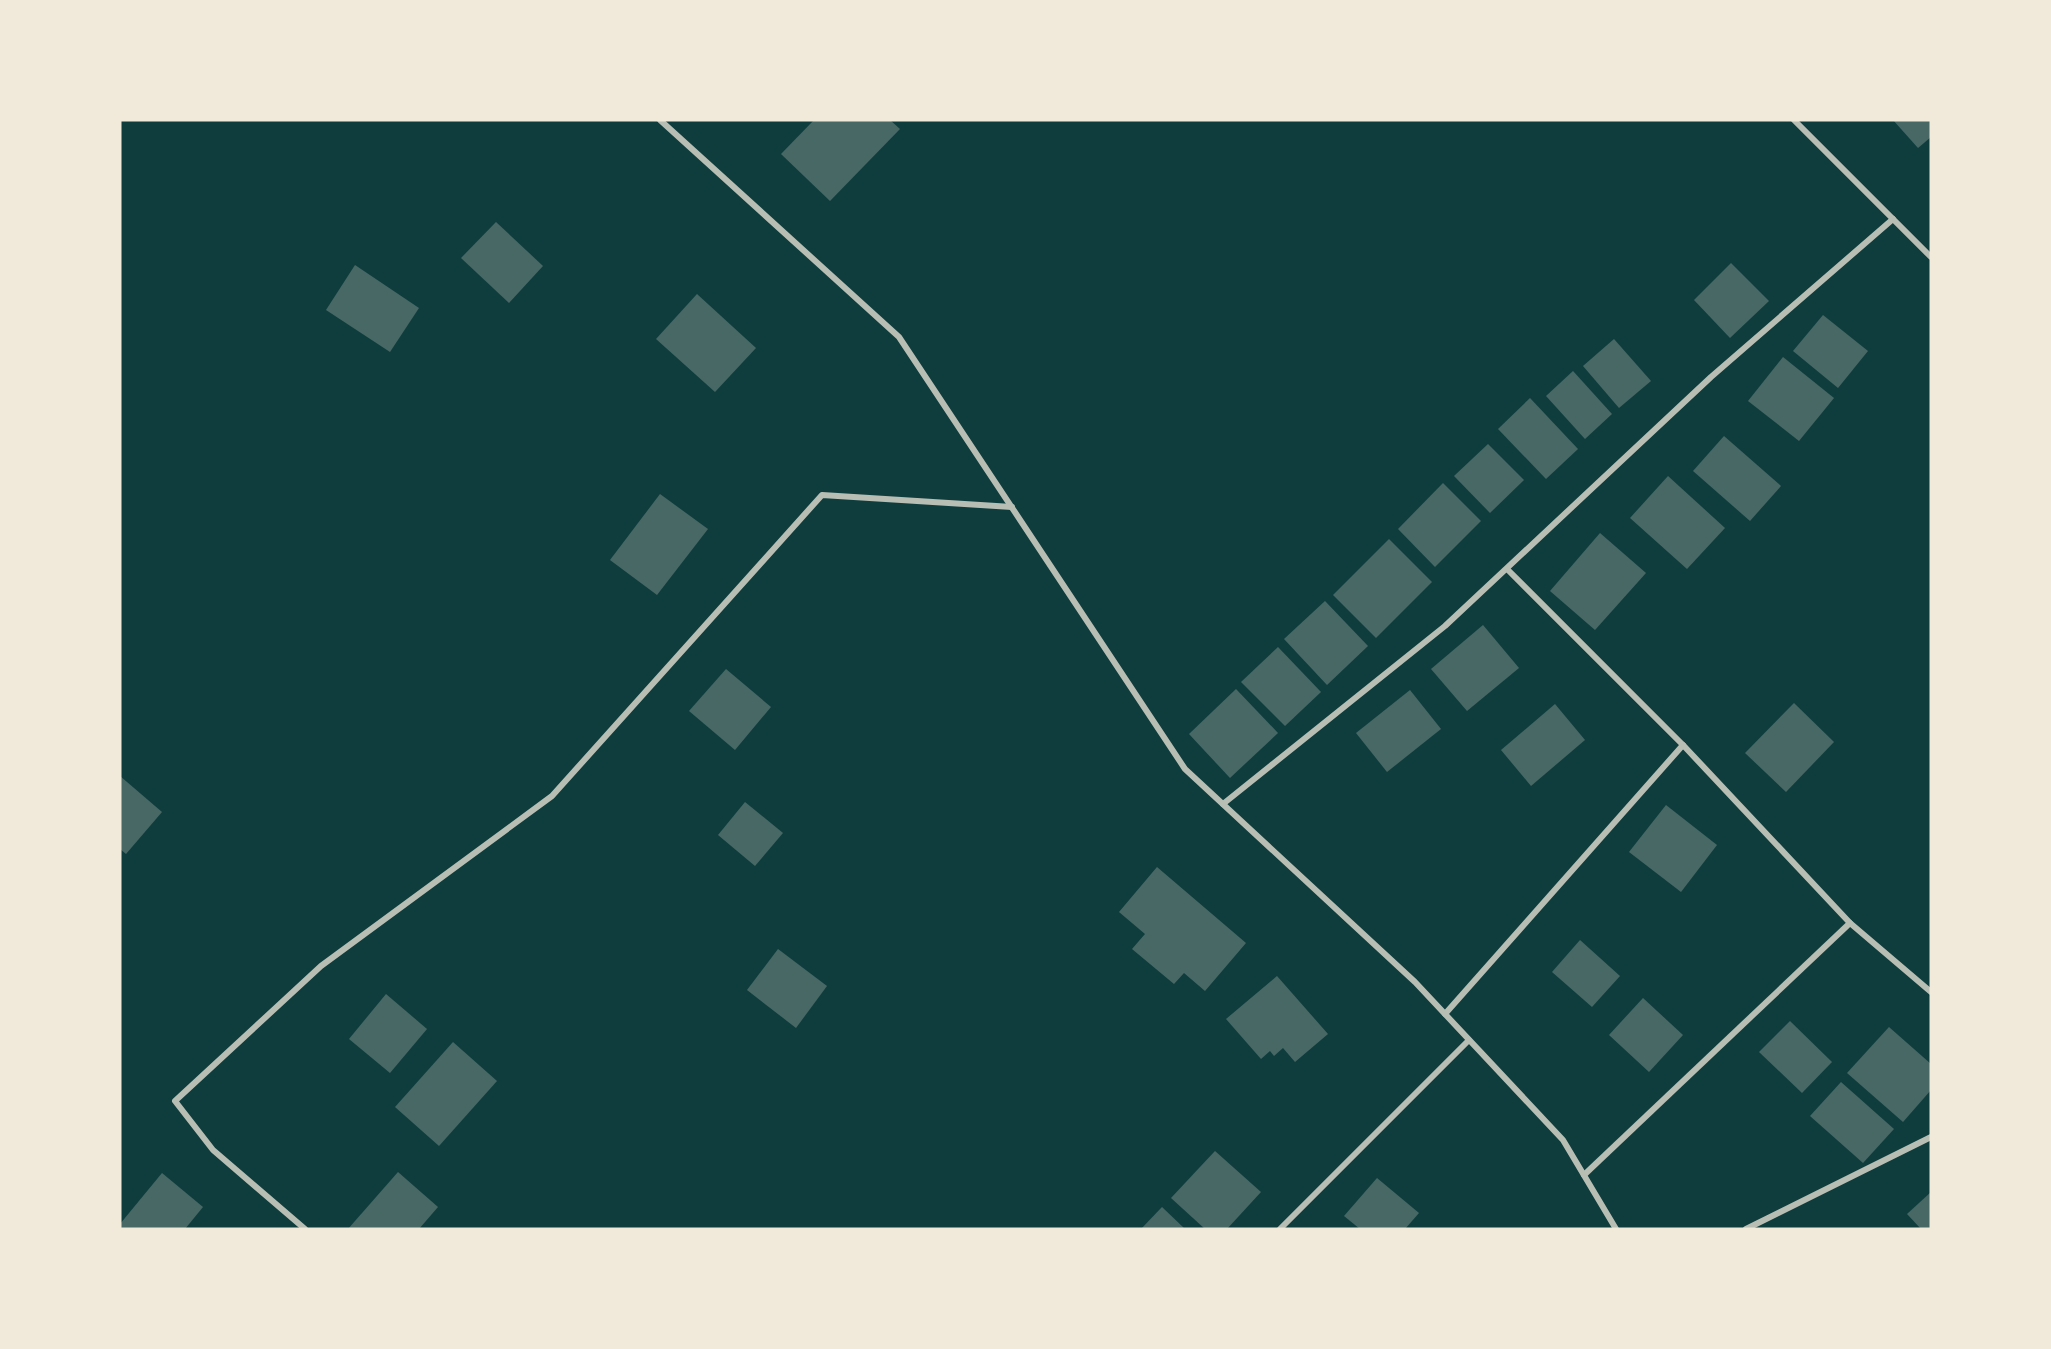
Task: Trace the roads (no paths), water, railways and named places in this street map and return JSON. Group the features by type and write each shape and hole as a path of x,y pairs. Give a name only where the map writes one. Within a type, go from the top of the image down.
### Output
{"street":[{"path":"660,120 899,337 1185,769 1415,982 1445,1014 1563,1140 1616,1229"},
{"path":"1794,120 1931,257"},
{"path":"1223,804 1445,626 1711,377 1893,219"},
{"path":"305,1229 213,1150 175,1101 321,966 552,796 822,495 1011,507"},
{"path":"1507,568 1683,745 1850,923 1931,992"},
{"path":"1445,1014 1683,745"},
{"path":"1584,1175 1850,923"},
{"path":"1280,1229 1469,1040"},
{"path":"1746,1229 1931,1137"}]}
